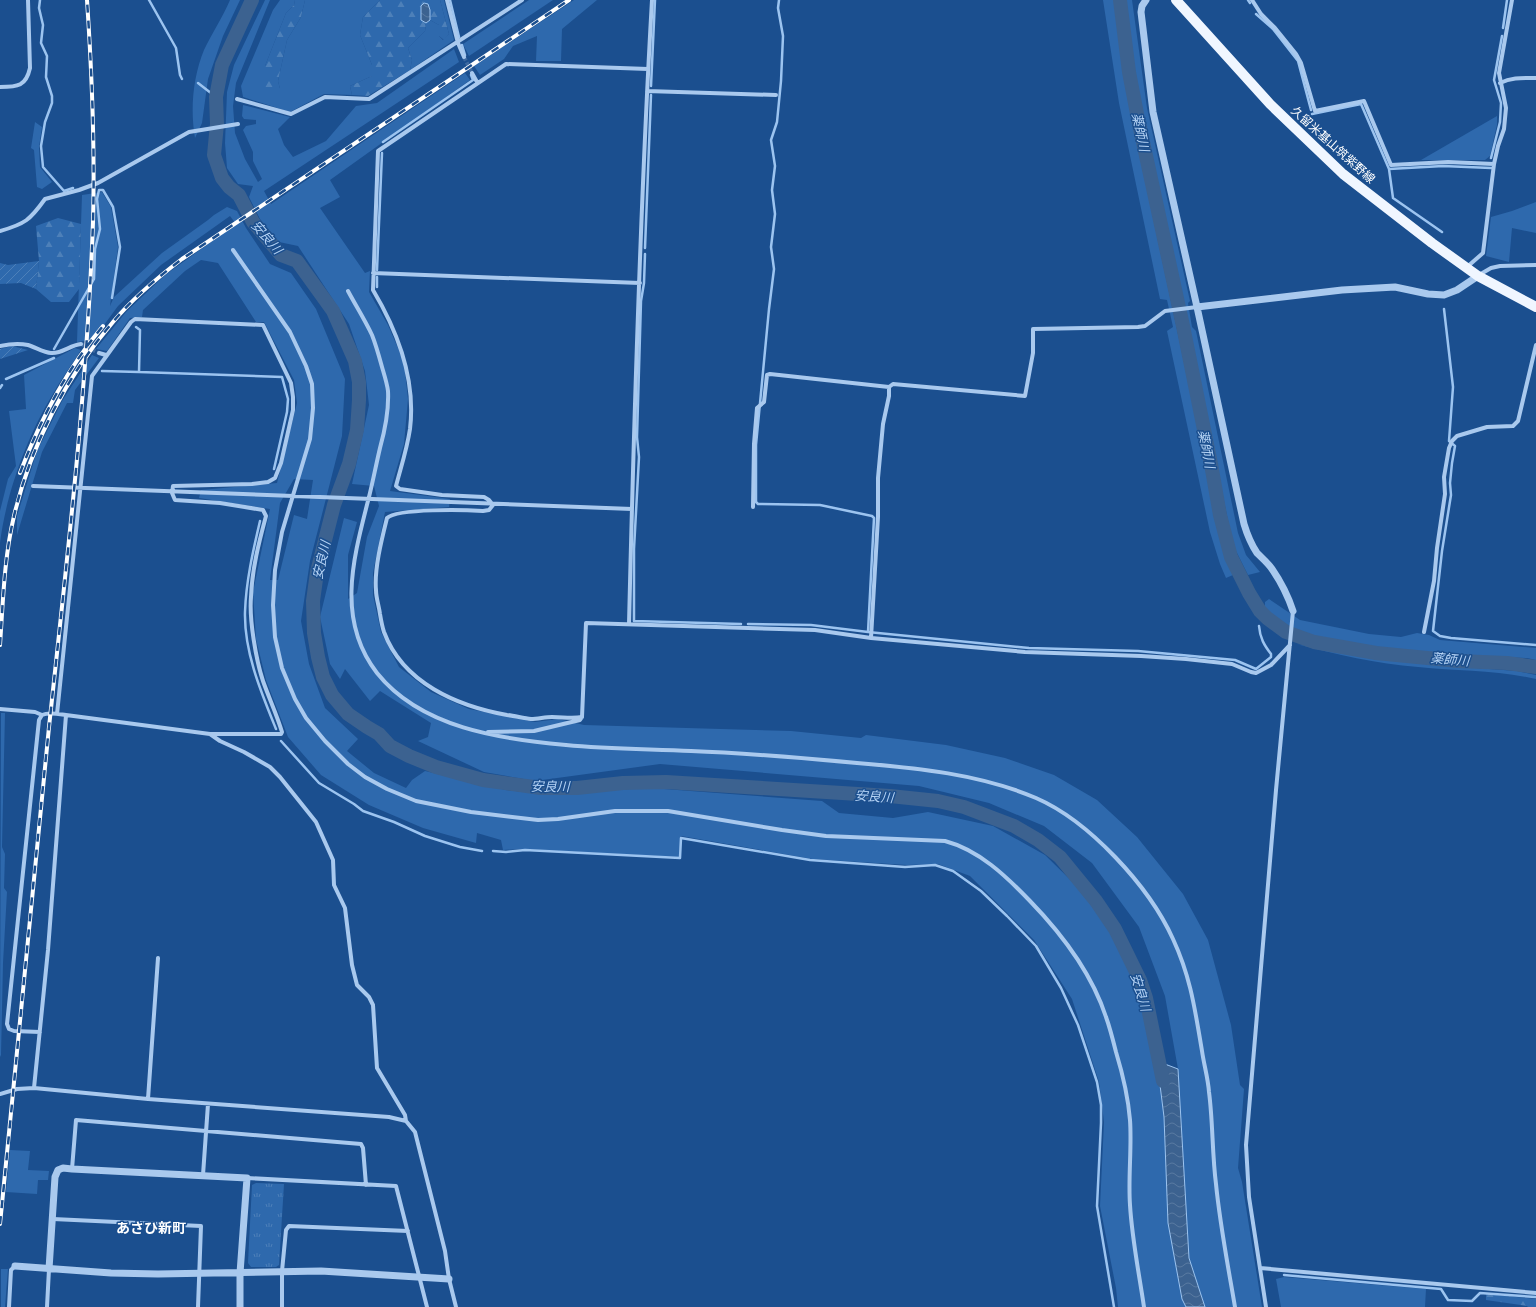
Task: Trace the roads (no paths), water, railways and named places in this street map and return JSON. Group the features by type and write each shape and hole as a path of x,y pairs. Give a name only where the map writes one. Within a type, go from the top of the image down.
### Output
{"main road":[{"name":"久留米基山筑紫野線","path":"1176,0 1270,104 1343,174 1432,243 1478,276 1536,307"}],"street":[{"path":"0,87 18,86 23,83 28,76 30,68 28,0"},
{"path":"447,0 458,43 464,57"},
{"path":"237,100 291,114 325,97 369,99 458,43 522,0"},
{"path":"629,624 647,91 652,0"},
{"path":"1146,0 1142,6 1141,12 1153,112 1244,524 1247,534 1256,551 1271,568 1282,585 1288,596 1293,611 1276,790 1246,1145 1249,1197 1266,1307"},
{"path":"1252,0 1261,14 1275,28 1296,54 1301,63 1315,111 1364,100 1390,165 1448,162 1494,164"},
{"path":"1467,267 1483,253 1494,164 1504,129 1506,108 1499,73 1512,0"},
{"path":"493,505 484,497 442,495 400,489 396,486 406,452 410,429 410,396 404,357 384,309 373,290 378,151 477,82 506,64 648,69"},
{"path":"472,73 477,82"},
{"path":"1500,83 1507,79 1536,78"},
{"path":"647,91 776,95"},
{"path":"0,231 20,225 34,215 46,198 79,190 98,183 189,132 237,124"},
{"path":"234,250 290,332 306,366 312,384 313,408 310,439 282,532 275,570 273,605 275,637 282,668 295,699 306,718 325,741 348,764 365,777 382,786 416,801 471,812 538,820 558,819 615,811 668,811 826,836 945,841 957,844 982,858 1012,883 1044,916 1073,954 1097,994 1106,1016 1126,1088 1130,1121 1130,1205 1144,1307"},
{"path":"753,506 754,444 757,408 764,402 767,375 770,374 889,387 893,384 1025,396 1033,353 1033,329 1138,327 1145,326 1165,311 1342,290 1394,287 1428,294 1444,295 1457,290 1490,268 1500,266 1536,265"},
{"path":"373,273 640,283"},
{"path":"348,291 373,337 388,390 386,423 366,500 354,556 351,589 355,630 364,652 379,675 387,684 408,701 429,713 454,724 512,740 606,748 765,755 920,770 968,777 1003,786 1038,799 1073,820 1102,845 1143,891 1166,924 1182,962 1194,1003 1209,1092 1216,1183 1235,1307"},
{"path":"40,1032 14,1031 9,1029 7,1024 39,720 42,715 46,713 66,715 210,734 281,734 282,732 262,680 256,656 250,597 258,546 266,516 263,510 220,503 175,500 172,493 173,486 252,484 268,482 275,478 283,456 293,410 293,398 291,383 263,325 135,319 131,322 106,355 92,376 57,714"},
{"path":"0,346 14,344 27,345 50,353 57,353 74,345 81,344"},
{"path":"1424,632 1434,581 1445,494 1444,477 1449,448 1452,441 1457,436 1487,427 1513,426 1518,421 1536,345"},
{"path":"99,353 106,355"},
{"path":"871,638 878,517 878,478 883,424 889,396 889,387"},
{"path":"33,486 172,493 632,510"},
{"path":"493,505 490,510 483,511 431,511 390,515 387,518 375,589 384,631 390,645 402,663 418,679 452,699 485,710 528,718 582,717"},
{"path":"481,732 534,731 580,720 582,717 586,623 815,630 871,638 1025,652 1186,659 1232,664 1256,673 1271,665 1290,643"},
{"path":"0,709 35,712 42,715"},
{"path":"34,1088 48,950 66,715"},
{"path":"210,734 220,742 244,752 270,767 280,777 316,822 333,860 334,885 345,908 352,965 357,985 369,997 373,1005 377,1068 405,1115 406,1121 415,1132 445,1251 449,1278 456,1307"},
{"path":"148,1100 158,958"},
{"path":"0,1094 17,1089 34,1088 148,1100 389,1117 406,1121"},
{"path":"204,1175 208,1104"},
{"path":"72,1169 76,1120 361,1144 363,1148 366,1185"},
{"path":"47,1307 55,1177 58,1170 63,1168 396,1186 427,1307"},
{"path":"240,1307 240,1273 247,1178"},
{"path":"53,1220 201,1226 198,1273 198,1307"},
{"path":"282,1307 282,1271 286,1230 289,1226 408,1231"},
{"path":"8,1307 11,1270 15,1266 111,1273 240,1273 321,1271 449,1278"},
{"path":"1260,1268 1536,1293"}],"water":[{"path":"424,3 428,4 430,10 430,20 426,23 421,20 421,6"},
{"path":"1157,1061 1178,1069 1189,1258 1205,1307 1186,1307 1182,1299 1168,1223 1164,1117"}],"waterway":[{"path":"40,0 39,8 43,25 41,43 47,56 46,77 52,96 52,103 45,122 41,146 43,167 64,191 73,188"},
{"path":"149,0 176,48 180,75 182,79"},
{"name":"安良川","path":"252,0 222,65 216,97 217,124 214,155 222,178 229,187 239,195 253,222 281,255 297,261 333,311 355,361 359,382 357,430 349,464 334,505 317,572 313,601 314,633 323,677 332,695 348,714 379,734 390,746 409,756 436,767 483,780 541,788 577,788 623,783 666,782 890,796 938,801 964,807 1014,826 1038,840 1060,857 1096,901 1115,929 1140,980 1146,998 1163,1081"},
{"path":"450,0 459,37"},
{"path":"651,86 655,0"},
{"path":"779,0 778,8 783,36 781,81 777,122 771,140 775,166 772,190 775,214 771,247 774,269 756,445 756,502 758,504 820,505 872,516 874,518 868,632 1029,648 1138,651 1235,660 1256,669 1271,657 1271,654 1261,638 1259,626"},
{"name":"薬師川","path":"1120,0 1129,72 1138,119 1183,326 1220,515 1231,557 1260,611 1286,632 1314,642 1376,653 1458,661 1507,663 1536,667"},
{"path":"1503,28 1507,0"},
{"path":"1256,14 1273,29 1298,61 1311,110"},
{"path":"1491,158 1500,122 1501,103 1494,80 1502,36"},
{"path":"462,45 465,55"},
{"path":"383,142 473,80 471,75"},
{"path":"198,83 216,97"},
{"path":"645,248 651,95"},
{"path":"1312,114 1361,104 1389,169 1393,198 1442,232"},
{"path":"377,270 382,153"},
{"path":"1389,169 1443,166 1491,168"},
{"path":"54,349 94,279 95,249 100,229 97,199 99,190 103,190 113,207 120,247 112,298"},
{"path":"645,254 644,283 641,301 637,437 639,457 634,549 634,621 741,624"},
{"path":"377,277 377,287"},
{"path":"1444,309 1453,387 1449,441 1455,446 1450,483 1451,495 1442,551 1433,631 1440,636 1451,638 1536,645"},
{"path":"136,327 140,330 139,372 282,377 288,399 287,412 274,469"},
{"path":"6,379 54,358"},
{"path":"102,371 139,372"},
{"path":"260,521 248,577 245,627 254,672 276,729"},
{"path":"748,624 811,625 868,632"},
{"path":"281,741 319,783 363,811 394,822 425,836 460,847 482,851"},
{"path":"493,851 506,852 525,850 680,858 681,838 810,860 905,867 935,865 953,871 981,891 1036,946 1061,988 1078,1025 1097,1082 1101,1105 1097,1206 1114,1307"},
{"path":"1284,1275 1441,1289 1448,1300 1472,1301 1480,1293 1536,1297"}],"tunnel":[{"path":"464,57 472,73"},
{"path":"81,344 99,353"}],"railway":[{"path":"0,1224 76,475 86,349 93,222 94,166 92,83 87,0"},
{"path":"0,645 4,580 8,548 14,516 30,464 40,438 66,388 96,343 121,313 163,273 182,259 569,0"},
{"path":"20,473 36,434 55,396 77,360 103,326"}],"district":[{"name":"あさひ新町","path":"151,1228"}]}
